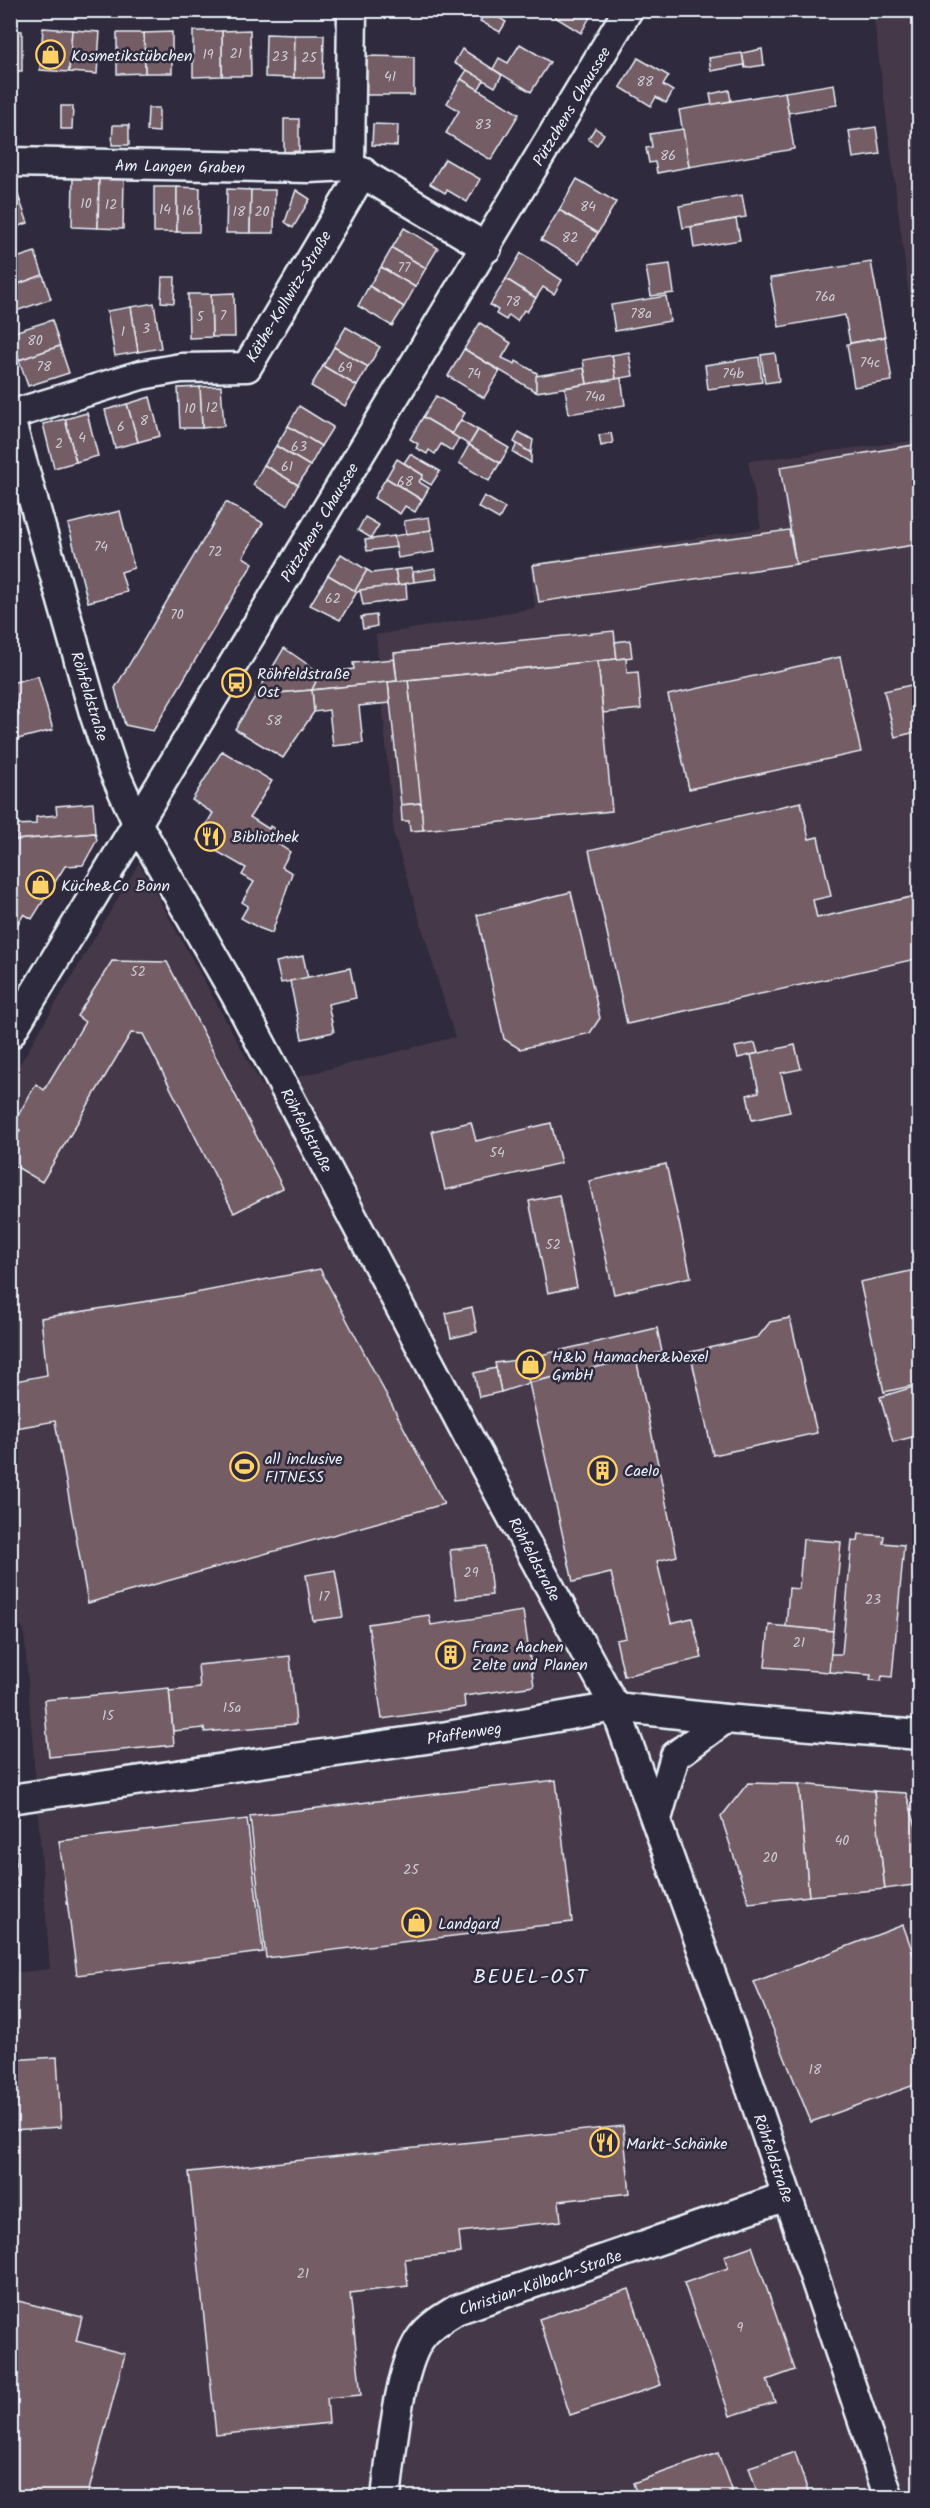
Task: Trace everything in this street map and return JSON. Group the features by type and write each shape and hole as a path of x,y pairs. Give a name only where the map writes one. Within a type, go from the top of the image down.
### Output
{"street":[{"path":"352,10 356,169 487,248"},
{"name":"Pützchens Chaussee","path":"10,1034 138,825 257,623 487,248 628,10"},
{"name":"Am Langen Graben","path":"10,162 356,169"},
{"name":"Käthe-Kollwitz-Straße","path":"10,417 141,375 181,368 247,367 356,169"},
{"name":"Röhfeldstraße","path":"10,417 94,713 112,767 138,825 235,994 469,1438 615,1707 657,1819 889,2498"},
{"name":"Pfaffenweg","path":"10,1799 424,1740 615,1707 725,1719 920,1735"},
{"path":"657,1819 675,1756 725,1719"},
{"name":"Christian-Kölbach-Straße","path":"386,2498 405,2375 412,2352 421,2337 437,2322 456,2310 787,2196"}],"shaded area":[{"path":"873,11 919,11 919,374"},
{"path":"919,440 919,2497 11,2498 11,1973 50,1969 24,1631 10,1608 11,1079 139,863 262,1086 455,1037 394,835 376,635 535,608 530,564 761,528 748,461"}],"building":[{"path":"487,10 506,22 500,32 480,21"},
{"path":"559,10 594,10 581,33 555,17"},
{"path":"43,28 72,30 69,72 40,70"},
{"path":"72,30 100,32 97,74 69,72"},
{"path":"250,30 251,76 222,76 222,31"},
{"path":"10,31 22,31 22,71 10,71"},
{"path":"193,31 222,31 222,76 193,77"},
{"path":"172,32 172,73 145,73 144,33"},
{"path":"117,33 144,33 145,73 117,74"},
{"path":"266,34 295,35 294,78 265,77"},
{"path":"295,35 324,35 323,78 294,78"},
{"path":"520,44 550,62 531,92 493,69 499,58 508,63"},
{"path":"462,49 502,75 495,87 454,63"},
{"path":"762,49 764,65 745,68 742,53"},
{"path":"742,53 744,65 711,71 709,58"},
{"path":"367,56 414,57 414,95 366,95"},
{"path":"638,58 669,76 663,85 673,91 666,103 656,97 651,106 620,87"},
{"path":"467,70 484,80 478,90 461,79"},
{"path":"461,79 519,114 491,160 446,133 459,111 447,103"},
{"path":"834,84 837,105 788,113 785,92"},
{"path":"729,90 731,101 712,105 710,94"},
{"path":"785,92 794,149 689,167 679,110"},
{"path":"61,106 73,106 72,129 61,129"},
{"path":"148,108 159,108 159,132 147,131"},
{"path":"284,119 299,119 299,151 284,152"},
{"path":"373,124 398,125 397,146 372,145"},
{"path":"113,125 129,125 129,145 112,145"},
{"path":"876,127 880,154 853,158 849,131"},
{"path":"595,128 604,134 597,145 588,139"},
{"path":"683,129 689,167 657,173 655,162 649,163 646,148 652,147 650,134"},
{"path":"445,159 480,179 467,202 447,190 445,193 430,184"},
{"path":"13,178 20,201 10,204 10,179"},
{"path":"73,178 99,179 98,228 72,227"},
{"path":"99,179 124,179 123,229 98,228"},
{"path":"577,179 616,202 598,233 559,210"},
{"path":"154,187 177,187 177,232 154,232"},
{"path":"177,187 200,188 199,232 177,232"},
{"path":"227,189 251,190 250,233 226,233"},
{"path":"251,190 275,190 274,233 250,233"},
{"path":"296,190 310,199 293,228 285,222"},
{"path":"742,195 746,217 683,228 679,206"},
{"path":"20,201 28,223 10,229 10,204"},
{"path":"559,210 598,233 580,263 541,240"},
{"path":"736,219 740,240 694,248 691,227"},
{"path":"404,228 438,248 426,268 392,248"},
{"path":"392,248 426,268 415,287 381,267"},
{"path":"35,252 43,275 10,287 10,260"},
{"path":"521,253 562,280 554,294 543,287 536,298 506,279"},
{"path":"871,262 885,337 850,343 845,315 779,327 770,278"},
{"path":"670,264 674,293 651,296 646,267"},
{"path":"381,267 415,287 404,307 369,286"},
{"path":"43,275 51,299 10,313 10,287"},
{"path":"162,277 175,277 174,303 161,302"},
{"path":"506,279 536,298 527,312 524,310 517,321 509,315 506,320 496,314 498,310 490,305"},
{"path":"369,286 404,307 392,326 358,306"},
{"path":"234,293 235,337 212,337 211,294"},
{"path":"188,294 211,294 212,337 189,338"},
{"path":"666,296 670,321 615,331 611,305"},
{"path":"154,303 161,348 138,352 131,307"},
{"path":"131,307 138,352 115,356 107,311"},
{"path":"52,320 60,346 19,360 11,333"},
{"path":"480,323 511,343 502,358 515,364 516,361 537,373 536,392 464,349"},
{"path":"346,327 380,347 368,367 334,347"},
{"path":"885,337 892,381 854,387 847,344"},
{"path":"60,346 69,373 28,386 19,360"},
{"path":"334,347 368,367 357,386 323,366"},
{"path":"464,349 500,371 484,398 448,376"},
{"path":"629,352 633,376 616,379 612,355"},
{"path":"775,353 779,381 765,383 761,355"},
{"path":"612,355 616,379 587,384 583,360"},
{"path":"759,357 762,382 708,389 705,365"},
{"path":"323,366 357,386 345,406 311,386"},
{"path":"584,368 587,384 536,392 536,376"},
{"path":"621,378 625,405 569,414 565,388"},
{"path":"221,386 224,426 202,428 200,387"},
{"path":"200,387 202,428 180,428 178,388"},
{"path":"436,396 465,413 452,434 423,417"},
{"path":"150,397 160,436 138,442 127,404"},
{"path":"127,404 138,442 115,448 105,410"},
{"path":"299,406 333,427 321,446 288,426"},
{"path":"87,413 98,456 76,462 65,419"},
{"path":"423,417 459,438 452,451 441,444 435,454 429,450 427,454 416,448 418,444 410,439"},
{"path":"65,419 76,462 54,468 43,424"},
{"path":"461,420 478,430 469,445 452,434"},
{"path":"288,426 321,446 310,466 276,446"},
{"path":"478,430 509,448 500,463 469,445"},
{"path":"519,432 533,440 531,453 514,442"},
{"path":"611,433 613,443 601,446 599,435"},
{"path":"517,444 531,453 531,463 513,452"},
{"path":"920,444 920,544 796,564 780,467"},
{"path":"469,445 500,463 489,481 459,463"},
{"path":"276,446 310,466 298,485 264,465"},
{"path":"410,454 440,471 431,485 421,479 423,475 404,463"},
{"path":"397,459 423,475 419,482 429,488 422,500 386,478"},
{"path":"264,465 298,485 287,505 253,485"},
{"path":"386,478 422,500 415,512 405,506 400,514 374,498"},
{"path":"484,496 505,508 499,519 478,507"},
{"path":"226,502 263,523 243,557 253,563 153,731 125,725 115,688"},
{"path":"120,511 134,568 121,572 127,592 88,602 68,524"},
{"path":"365,517 379,525 371,538 358,530"},
{"path":"429,517 431,530 406,534 404,521"},
{"path":"431,530 434,552 398,558 394,536"},
{"path":"789,530 796,564 539,602 533,565"},
{"path":"394,536 396,547 367,551 365,540"},
{"path":"341,554 367,570 355,591 328,575"},
{"path":"412,568 414,582 398,585 395,570"},
{"path":"435,568 437,579 414,582 413,572"},
{"path":"367,570 372,573 395,570 398,585 355,591"},
{"path":"328,575 357,592 340,620 310,605"},
{"path":"406,584 407,599 363,605 360,590"},
{"path":"376,615 377,626 363,629 361,617"},
{"path":"614,631 617,659 397,681 394,653"},
{"path":"630,640 632,657 617,659 615,642"},
{"path":"284,648 320,673 312,690 256,695"},
{"path":"840,657 861,752 689,789 668,695"},
{"path":"626,658 627,673 638,672 641,709 603,713 598,661"},
{"path":"394,659 397,681 312,690 320,673 354,669 353,663"},
{"path":"598,661 612,811 423,830 408,680"},
{"path":"38,676 53,730 10,741 10,717 19,715 11,683"},
{"path":"408,680 421,803 401,805 388,682"},
{"path":"388,682 390,703 359,706 363,743 333,746 329,710 314,712 312,690"},
{"path":"920,683 920,731 895,737 884,691"},
{"path":"312,690 314,712 283,758 235,729 256,695"},
{"path":"222,751 272,781 250,817 269,829 270,826 284,834 278,844 290,852 282,867 292,873 272,933 241,918 248,906 242,902 254,882 242,875 246,868 197,840 213,813 192,800"},
{"path":"801,802 809,839 818,837 831,896 813,900 817,918 920,895 920,958 627,1024 589,850"},
{"path":"93,803 95,833 16,840 15,825 36,824 36,817 57,815 56,806"},
{"path":"421,803 423,830 410,831 409,821 402,821 401,805"},
{"path":"95,833 97,840 83,865 65,866 32,919 24,914 12,933 10,931 10,849 16,840"},
{"path":"571,892 600,1018 590,1033 520,1049 504,1039 477,915"},
{"path":"303,956 308,978 281,983 276,962"},
{"path":"112,961 167,962 283,1188 234,1213 143,1034 131,1033 42,1182 10,1163 10,1146 20,1130 12,1126 36,1084 44,1090 85,1022 77,1016"},
{"path":"350,968 356,998 328,1004 334,1032 302,1039 290,981"},
{"path":"755,1043 758,1053 738,1058 735,1047"},
{"path":"795,1045 801,1069 781,1073 790,1112 752,1120 747,1095 759,1092 751,1055"},
{"path":"471,1122 476,1141 551,1123 561,1163 445,1190 432,1131"},
{"path":"666,1164 691,1277 614,1294 589,1181"},
{"path":"559,1195 577,1287 548,1293 529,1201"},
{"name":"all inclusive FITNESS","path":"320,1269 444,1504 88,1603 55,1421 10,1429 10,1382 47,1375 41,1318 180,1296"},
{"path":"920,1269 920,1384 884,1392 860,1282"},
{"path":"472,1307 477,1332 451,1338 446,1313"},
{"path":"790,1318 817,1433 713,1455 690,1352 758,1337 770,1322"},
{"path":"657,1328 662,1352 529,1383 523,1359"},
{"name":"Caelo","path":"636,1358 677,1556 657,1561 671,1623 692,1618 702,1658 624,1676 616,1640 626,1638 611,1573 573,1582 529,1383"},
{"path":"523,1359 529,1383 501,1392 495,1363"},
{"path":"496,1368 501,1392 479,1397 474,1373"},
{"path":"920,1385 920,1435 893,1442 880,1397"},
{"path":"859,1534 884,1536 883,1543 904,1545 892,1677 882,1676 881,1681 870,1680 871,1675 829,1672 830,1654 842,1654 852,1540 858,1541"},
{"path":"803,1539 841,1542 833,1631 786,1627 789,1588 799,1589"},
{"path":"487,1546 492,1595 456,1599 450,1550"},
{"path":"335,1570 343,1617 313,1621 306,1575"},
{"name":"Franz Aachen Zelte und Planen","path":"523,1611 534,1686 464,1696 465,1707 382,1719 368,1624 429,1615 431,1625"},
{"path":"769,1625 833,1631 829,1672 765,1667"},
{"path":"290,1656 296,1724 205,1732 204,1728 173,1731 169,1691 200,1688 198,1665"},
{"path":"169,1688 174,1745 49,1757 44,1700"},
{"path":"556,1780 572,1922 266,1958 250,1816"},
{"path":"748,1783 799,1784 809,1896 749,1903 721,1817"},
{"path":"799,1784 874,1791 885,1889 809,1896"},
{"path":"874,1791 906,1793 920,1840 920,1884 885,1889"},
{"path":"247,1819 263,1952 77,1975 59,1841"},
{"path":"10,1835 14,1835 18,1887 10,1887"},
{"path":"903,1925 920,1972 920,2083 811,2122 754,1982"},
{"path":"920,1945 920,1972 911,1948"},
{"path":"57,2057 61,2127 10,2130 10,2060"},
{"path":"623,2126 630,2193 559,2201 561,2221 459,2232 461,2253 405,2259 408,2286 350,2293 361,2395 327,2398 329,2423 216,2435 189,2172"},
{"path":"752,2246 795,2370 767,2380 775,2402 730,2416 684,2283 728,2268 724,2256"},
{"path":"629,2289 661,2385 570,2415 539,2319"},
{"path":"10,2299 82,2317 76,2341 125,2354 87,2498 10,2498"},
{"path":"795,2452 810,2498 759,2498 749,2467"},
{"path":"718,2453 734,2498 638,2498 633,2483"}],"place":[{"name":"Kosmetikstübchen","path":"50,55"},
{"name":"Röhfeldstraße Ost","path":"236,682"},
{"name":"Bibliothek","path":"211,836"},
{"name":"Küche&Co Bonn","path":"40,885"},
{"name":"H&W Hamacher&Wexel GmbH","path":"531,1365"},
{"name":"all inclusive FITNESS","path":"244,1467"},
{"name":"Caelo","path":"603,1470"},
{"name":"Franz Aachen Zelte und Planen","path":"451,1655"},
{"name":"Landgard","path":"417,1923"},
{"name":"Markt-Schänke","path":"605,2143"}],"district":[{"name":"BEUEL-OST","path":"531,1976"}]}
